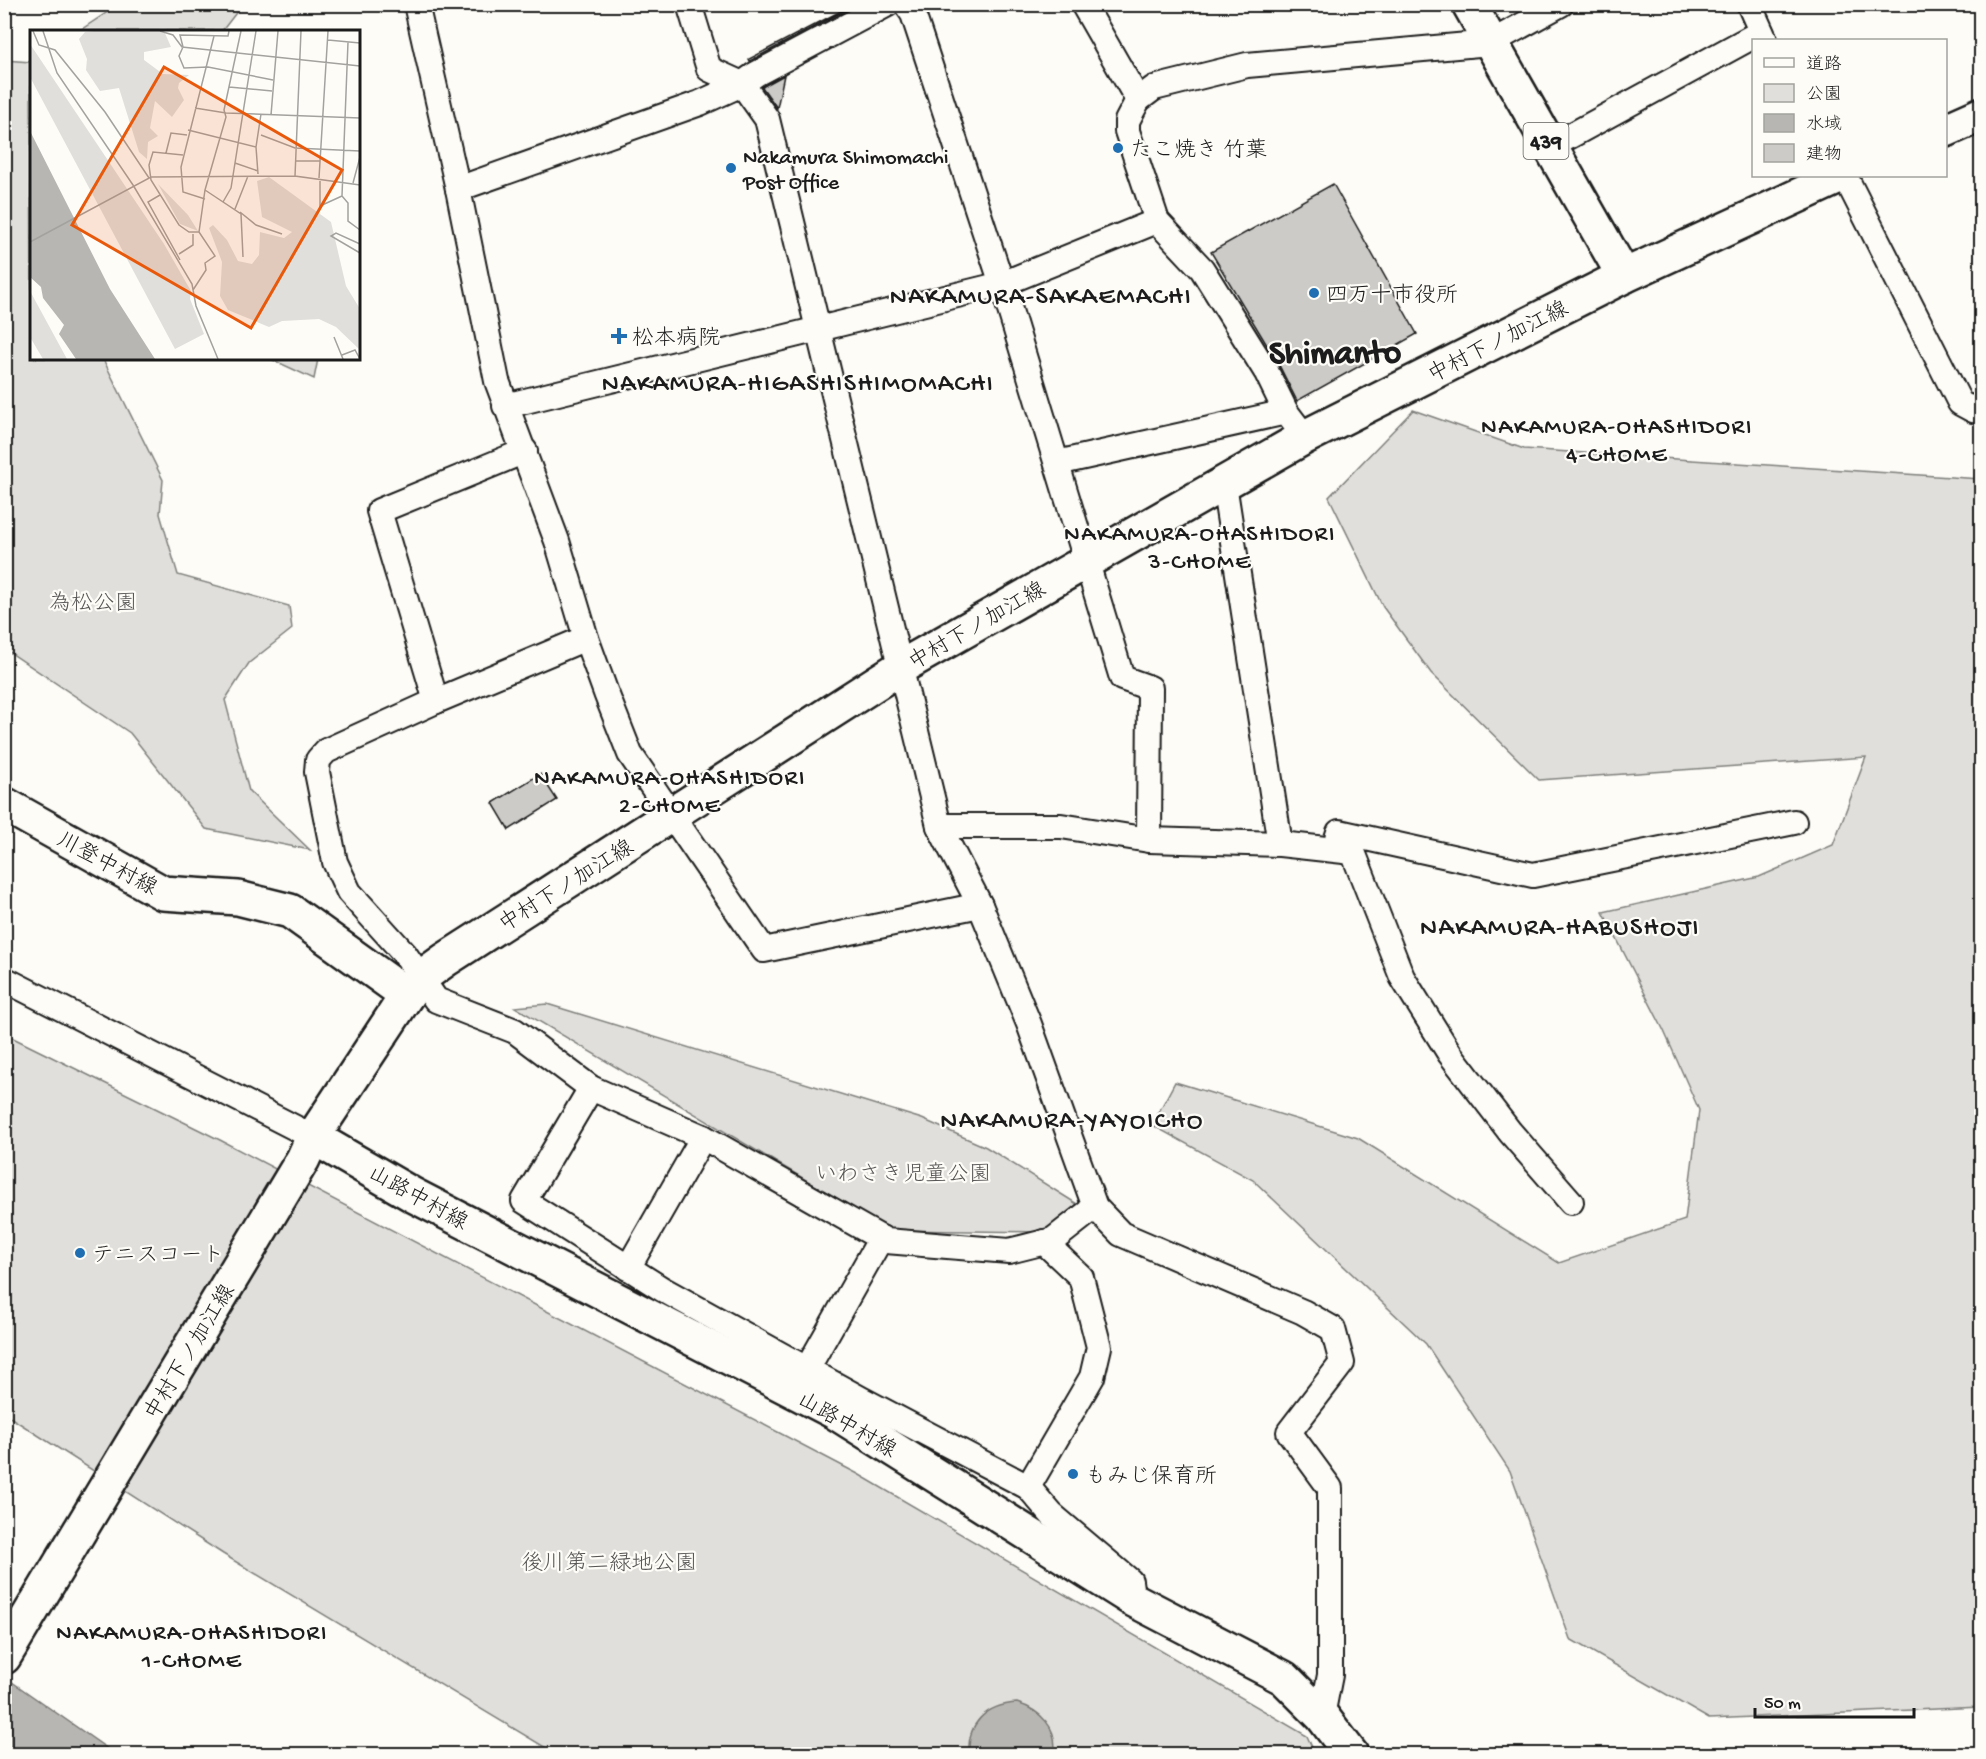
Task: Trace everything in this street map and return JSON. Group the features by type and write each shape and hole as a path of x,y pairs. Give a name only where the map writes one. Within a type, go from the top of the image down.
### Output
{"main road":[{"name":"439","path":"1469,4 1624,276"},
{"path":"1947,130 1982,114"},
{"name":"中村下ノ加江線","path":"4,1658 308,1148 413,987 901,667 1224,484 1295,424 1624,276 1836,177"},
{"name":"川登中村線","path":"4,804 163,893 238,898 290,911 413,987"},
{"name":"山路中村線","path":"308,1148 413,1195 833,1411 1132,1599 1284,1678 1322,1716 1351,1755"}],"street":[{"path":"416,4 458,189 497,381 505,406 525,451 557,541 586,638 630,754 764,950 981,905"},
{"path":"689,4 709,69 742,84 767,119 939,826 981,905 1029,1024 1095,1207 1121,1234 1303,1312 1333,1329 1342,1363 1289,1432 1330,1488 1330,1675 1322,1716"},
{"path":"458,189 700,103 742,84 756,74 888,4"},
{"path":"906,4 913,14 1002,284 1122,678 1150,688 1149,840"},
{"path":"1083,4 1138,100"},
{"path":"1057,463 1295,424 1267,373 1202,269 1157,221 1127,131 1127,121 1138,100 1154,88 1248,65 1490,43 1561,4"},
{"path":"1749,4 1763,36"},
{"path":"1550,147 1752,42"},
{"path":"1839,177 1960,403 1973,410 1982,403"},
{"path":"505,406 1002,284 1157,221"},
{"path":"436,701 379,512 525,451"},
{"path":"1224,484 1280,844"},
{"path":"586,638 436,701 326,751 318,760 317,772 335,862 349,892 404,953 413,987 436,1000 515,1031 591,1088 703,1137 886,1241 1009,1251 1053,1240 1095,1207"},
{"path":"1334,848 1339,832 1533,875 1794,822"},
{"path":"939,826 1061,826 1149,840 1280,844 1334,848 1353,852 1402,977 1450,1054 1510,1132 1571,1202"},
{"path":"4,979 308,1148"},
{"path":"591,1088 524,1201 662,1289 1028,1486 1052,1515 1130,1581 1132,1599"},
{"path":"628,1268 703,1137"},
{"path":"807,1369 881,1238"},
{"path":"1028,1486 1092,1377 1099,1347 1081,1277 1044,1242"}],"green space":[{"path":"118,4 242,5 223,30 80,30"},
{"name":"為松公園","path":"4,60 30,62 30,360 103,360 163,480 160,514 178,575 289,606 292,629 249,663 225,700 249,791 310,850 206,829 130,733 5,649"},
{"path":"273,360 318,360 314,379"},
{"path":"1413,410 1524,449 1981,479 1981,1707 1709,1719 1570,1639 1510,1471 1426,1344 1253,1180 1152,1125 1175,1082 1358,1138 1559,1263 1685,1220 1699,1110 1664,1031 1603,912 1759,877 1833,845 1866,757 1539,780 1431,673 1383,607 1329,497"},
{"name":"いわさき児童公園","path":"547,1004 922,1119 986,1147 1077,1204 1048,1232 890,1230 515,1007"},
{"name":"後川第二緑地公園","path":"5,1034 220,1140 858,1474 1307,1736 1315,1754 556,1754 223,1554 5,1414"}],"water":[{"path":"5,1677 115,1754 5,1754"},
{"path":"1017,1703 1033,1710 1046,1721 1054,1736 1054,1754 969,1754 971,1733 981,1718 996,1707"}],"building":[{"path":"857,4 750,61 749,59"},
{"path":"784,75 777,108 762,87"},
{"name":"四万十市役所","path":"1333,184 1417,334 1297,401 1279,365 1211,252"},
{"path":"540,774 557,800 509,830 493,803"}],"place":[{"name":"たこ焼き 竹葉","path":"1118,148"},
{"name":"Nakamura Shimomachi Post Office","path":"731,168"},
{"name":"四万十市役所","path":"1314,293"},
{"name":"松本病院","path":"619,336"},
{"name":"テニスコート","path":"80,1253"},
{"name":"もみじ保育所","path":"1073,1474"}],"district":[{"name":"NAKAMURA-SAKAEMACHI","path":"1041,294"},
{"name":"Shimanto","path":"1335,350"},
{"name":"NAKAMURA-HIGASHISHIMOMACHI","path":"798,381"},
{"name":"NAKAMURA-OHASHIDORI 4-CHOME","path":"1617,439"},
{"name":"NAKAMURA-OHASHIDORI 3-CHOME","path":"1200,546"},
{"name":"NAKAMURA-OHASHIDORI 2-CHOME","path":"670,790"},
{"name":"NAKAMURA-HABUSHOJI","path":"1560,925"},
{"name":"NAKAMURA-YAYOICHO","path":"1072,1118"},
{"name":"NAKAMURA-OHASHIDORI 1-CHOME","path":"192,1645"}]}
